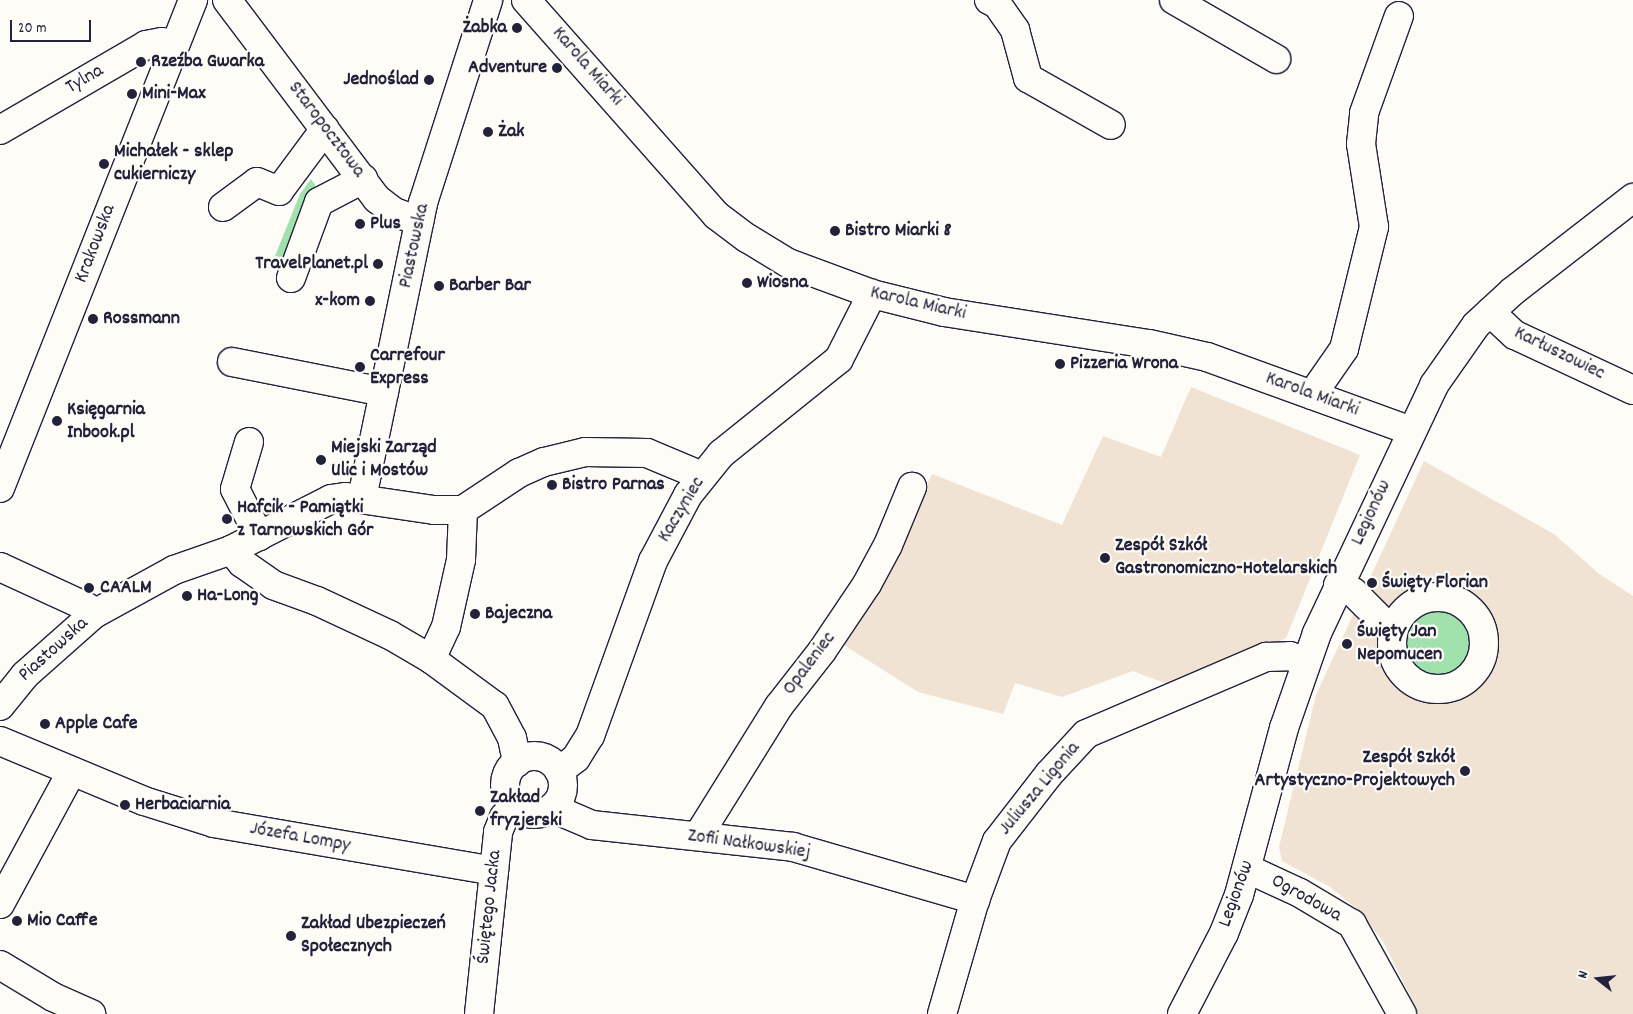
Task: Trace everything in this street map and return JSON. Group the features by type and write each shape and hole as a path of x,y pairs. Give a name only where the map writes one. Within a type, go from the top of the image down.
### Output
{"street":[{"name":"Krakowska","path":"0,488 6,457 193,0"},
{"name":"Staropocztowa","path":"227,0 362,179 386,207 419,221"},
{"name":"Piastowska","path":"362,498 419,221 447,123 488,0"},
{"name":"Karola Miarki","path":"526,0 716,215 747,238 788,263 872,294 971,317 1174,348 1411,430"},
{"path":"989,0 996,4 1015,30 1028,78 1111,125"},
{"path":"1174,0 1276,59"},
{"path":"1312,395 1344,349 1374,227 1362,136 1364,113 1398,16"},
{"name":"Tylna","path":"0,130 138,49 155,42 174,44"},
{"path":"223,207 257,182 279,191 325,129"},
{"path":"291,278 319,202 362,179"},
{"name":"Legionów","path":"1182,1014 1224,933 1248,869 1284,728 1306,662 1338,585 1411,430 1454,353 1490,312 1633,198"},
{"name":"Kaczyniec","path":"559,770 576,758 590,736 656,554 670,525 702,476 721,454 840,359 872,294"},
{"name":"Karłuszowiec","path":"1490,312 1515,335 1633,390"},
{"path":"232,362 384,392"},
{"path":"249,442 235,489 259,536"},
{"path":"431,659 446,627 461,560 463,510 519,473 557,458 586,452 647,453 702,476"},
{"name":"Opaleniec","path":"698,836 779,706 867,584 888,545 912,487"},
{"name":"Piastowska","path":"0,706 25,675 94,614 174,570 231,550 331,499 362,498 434,510 463,510"},
{"path":"231,550 242,563 273,586 355,617 431,659 501,713 512,738 517,762 506,780 507,794 514,806 537,814 552,808 562,795 563,778 559,770 548,759 540,757 517,762"},
{"path":"0,567 87,607"},
{"path":"1338,585 1353,592 1393,632"},
{"name":"Juliusza Ligonia","path":"942,1014 975,900 997,841 1049,774 1086,734 1266,657 1290,656 1306,662"},
{"name":"Józefa Lompy","path":"0,740 144,801 214,823 494,871"},
{"path":"0,904 72,771"},
{"name":"Świętego Jacka","path":"479,1014 500,825 514,806"},
{"name":"Zofii Nałkowskiej","path":"552,808 592,825 793,847 975,900"},
{"name":"Ogrodowa","path":"1248,869 1300,893 1352,924 1402,1014"},
{"path":"0,966 53,997 91,1014"}],"shaded area":[{"name":"Zespół Szkół Gastronomiczno-Hotelarskich","path":"1191,387 1360,455 1286,638 1178,688 1133,671 1062,697 1015,683 1003,714 918,692 839,642 877,591 932,474 1062,525 1103,436 1161,457"},
{"name":"Zespół Szkół Artystyczno-Projektowych","path":"1424,461 1554,534 1598,573 1633,596 1633,1014 1419,1014 1384,943 1358,910 1330,887 1282,861 1279,847 1316,695"}],"green space":[{"path":"311,179 319,191 288,259 275,256 300,194"},
{"path":"1438,612 1455,617 1460,621 1464,626 1469,643 1464,660 1460,665 1455,669 1438,674 1421,669 1416,665 1412,660 1407,643 1412,626 1416,621 1421,617"}],"place":[{"name":"Żabka","path":"517,28"},
{"name":"Rzeźba Gwarka","path":"141,62"},
{"name":"Adventure","path":"557,68"},
{"name":"Jednoślad","path":"429,80"},
{"name":"Mini-Max","path":"132,94"},
{"name":"Żak","path":"488,132"},
{"name":"Michałek - sklep cukierniczy","path":"104,164"},
{"name":"Plus","path":"360,224"},
{"name":"Bistro Miarki 8","path":"835,231"},
{"name":"TravelPlanet.pl","path":"378,264"},
{"name":"Wiosna","path":"747,283"},
{"name":"Barber Bar","path":"439,286"},
{"name":"x-kom","path":"370,301"},
{"name":"Rossmann","path":"93,319"},
{"name":"Pizzeria Wrona","path":"1060,364"},
{"name":"Carrefour Express","path":"360,367"},
{"name":"Księgarnia Inbook.pl","path":"57,421"},
{"name":"Miejski Zarząd Ulic i Mostów","path":"321,460"},
{"name":"Bistro Parnas","path":"552,485"},
{"name":"Hafcik - Pamiątki z Tarnowskich Gór","path":"227,519"},
{"name":"Zespół Szkół Gastronomiczno-Hotelarskich","path":"1105,558"},
{"name":"Święty Florian","path":"1372,583"},
{"name":"CAALM","path":"89,588"},
{"name":"Ha-Long","path":"187,596"},
{"name":"Bajeczna","path":"475,614"},
{"name":"Święty Jan Nepomucen","path":"1347,644"},
{"name":"Apple Cafe","path":"45,724"},
{"name":"Zespół Szkół Artystyczno-Projektowych","path":"1465,771"},
{"name":"Herbaciarnia","path":"125,805"},
{"name":"Zakład fryzjerski","path":"480,811"},
{"name":"Mio Caffe","path":"17,921"},
{"name":"Zakład Ubezpieczeń Społecznych","path":"291,936"}]}
